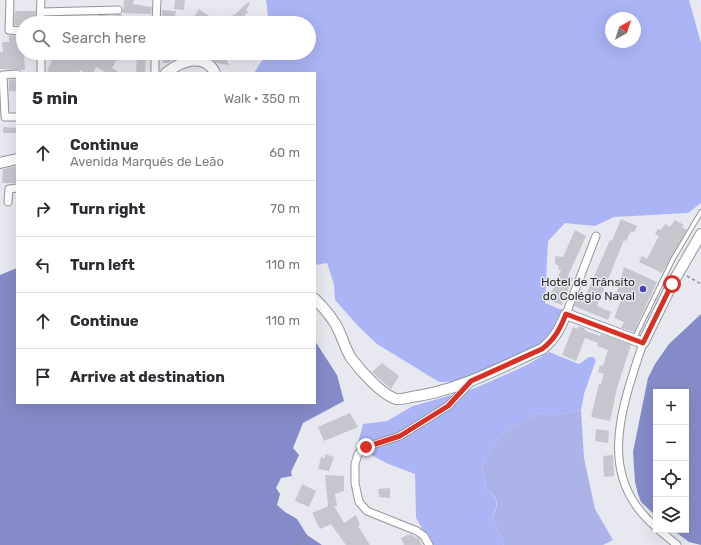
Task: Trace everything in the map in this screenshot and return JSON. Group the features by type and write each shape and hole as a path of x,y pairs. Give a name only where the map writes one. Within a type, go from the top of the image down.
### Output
{"main road":[{"path":"168,72 190,60 207,62 215,72"},
{"path":"0,163 16,159"},
{"path":"316,300 323,307 338,329 350,357 358,367 383,391 396,399 432,394 471,381 542,349 550,343 557,334 566,314 638,342 701,234"}],"street":[{"path":"10,0 9,30 16,30"},
{"path":"41,0 41,16"},
{"path":"156,16 157,0"},
{"path":"41,12 118,10"},
{"path":"41,60 41,72"},
{"path":"155,60 155,72"},
{"path":"16,74 3,75 5,117 16,116"},
{"path":"8,202 9,189 16,188"},
{"path":"566,314 596,236"},
{"path":"638,342 618,436 621,476 626,492 637,507 653,524"},
{"path":"429,545 424,536 417,531 367,511 358,502 354,483 354,464 358,454 366,447 400,436 448,406 471,381"},
{"path":"663,533 677,545"}],"lane":[{"path":"638,342 673,259 701,212"}],"path":[{"path":"679,272 701,284"},
{"path":"296,545 307,535"}],"shaded area":[{"path":"266,0 689,0 701,43 701,203 688,213 614,217 595,226 565,223 548,241 545,303 567,312 550,343 471,381 439,382 377,344 359,327 335,300 334,284 327,263 316,265 316,72 255,72 262,60 316,60 316,16 268,16"},
{"path":"16,268 16,404 316,404 316,343 337,375 344,401 303,423 293,448 299,455 291,472 292,476 281,478 276,488 280,494 277,505 297,519 307,535 322,545 0,545 0,275"},
{"path":"701,314 701,545 689,542 677,533 689,533 689,389 653,389 653,513 641,502 635,482 633,452 648,378 655,364 669,344"},
{"path":"549,352 579,364 589,357 593,357 596,360 584,394 581,410 556,415 538,413 510,428 499,437 482,465 486,489 494,496 496,500 496,509 492,519 504,545 432,545 416,518 415,474 386,463 357,447 363,424 387,421 413,406 473,389 525,366"},
{"path":"581,410 584,458 595,509 613,540 603,545 504,545 492,519 497,502 494,496 486,489 482,465 499,437 510,428 538,413 556,415"}],"building":[{"path":"124,0 134,0 133,4 152,7 151,14 123,13"},
{"path":"175,0 185,0 184,10 174,9"},
{"path":"248,2 250,4 246,10 248,12 244,16 233,16"},
{"path":"199,9 209,16 195,16"},
{"path":"162,10 176,11 175,16 162,16"},
{"path":"15,11 36,11 36,16 16,16 16,25 14,25"},
{"path":"9,35 16,36 16,60 24,60 25,70 0,69 0,52 3,52 2,42 9,42"},
{"path":"117,60 112,68 118,72 105,72 96,67 94,72 83,72 80,70 79,72 49,72 47,71 52,61"},
{"path":"137,60 146,60 145,72 136,72"},
{"path":"163,60 174,60 168,63 163,63"},
{"path":"213,60 226,60 229,65 216,63"},
{"path":"16,79 16,91 9,91 9,80"},
{"path":"3,127 16,128 16,133 3,133"},
{"path":"16,166 16,183 2,183 3,169"},
{"path":"621,219 637,226 634,233 631,231 626,241 624,240 597,306 611,312 608,320 574,306 577,298 583,301"},
{"path":"675,220 684,225 682,227 687,230 662,273 639,262 642,256 647,259 659,236 655,234 658,229 661,230 665,224 670,227"},
{"path":"575,230 586,236 568,276 573,278 562,305 548,300 561,270 558,269 559,266 555,264 555,256 563,257"},
{"path":"624,267 657,282 634,332 621,328 624,322 614,318 623,295 617,292"},
{"path":"579,326 584,328 586,331 600,336 601,334 631,345 617,388 610,421 591,417 599,384 601,384 604,374 598,372 600,365 603,366 608,350 597,346 598,343 585,338 576,361 562,355 573,327 577,329"},
{"path":"382,363 399,376 391,389 372,372"},
{"path":"350,413 358,427 324,441 318,427"},
{"path":"596,429 609,431 608,443 595,441"},
{"path":"325,454 334,457 329,471 318,469 321,457 325,458"},
{"path":"613,455 614,476 604,477 603,456"},
{"path":"325,475 344,476 344,491 335,494 337,506 334,506 344,523 356,515 360,525 358,526 370,545 346,545 331,524 320,529 312,513 328,506"},
{"path":"302,484 316,491 309,507 295,501"},
{"path":"390,488 390,498 379,497 378,489"},
{"path":"410,534 419,539 422,545 404,545 401,538"}],"place":[{"name":"Hotel de Trânsito do Colégio Naval","path":"643,289"}],"route":[{"path":"366,447 400,436 448,406 471,381 542,349 550,343 557,334 566,314 643,343 672,284"}]}
